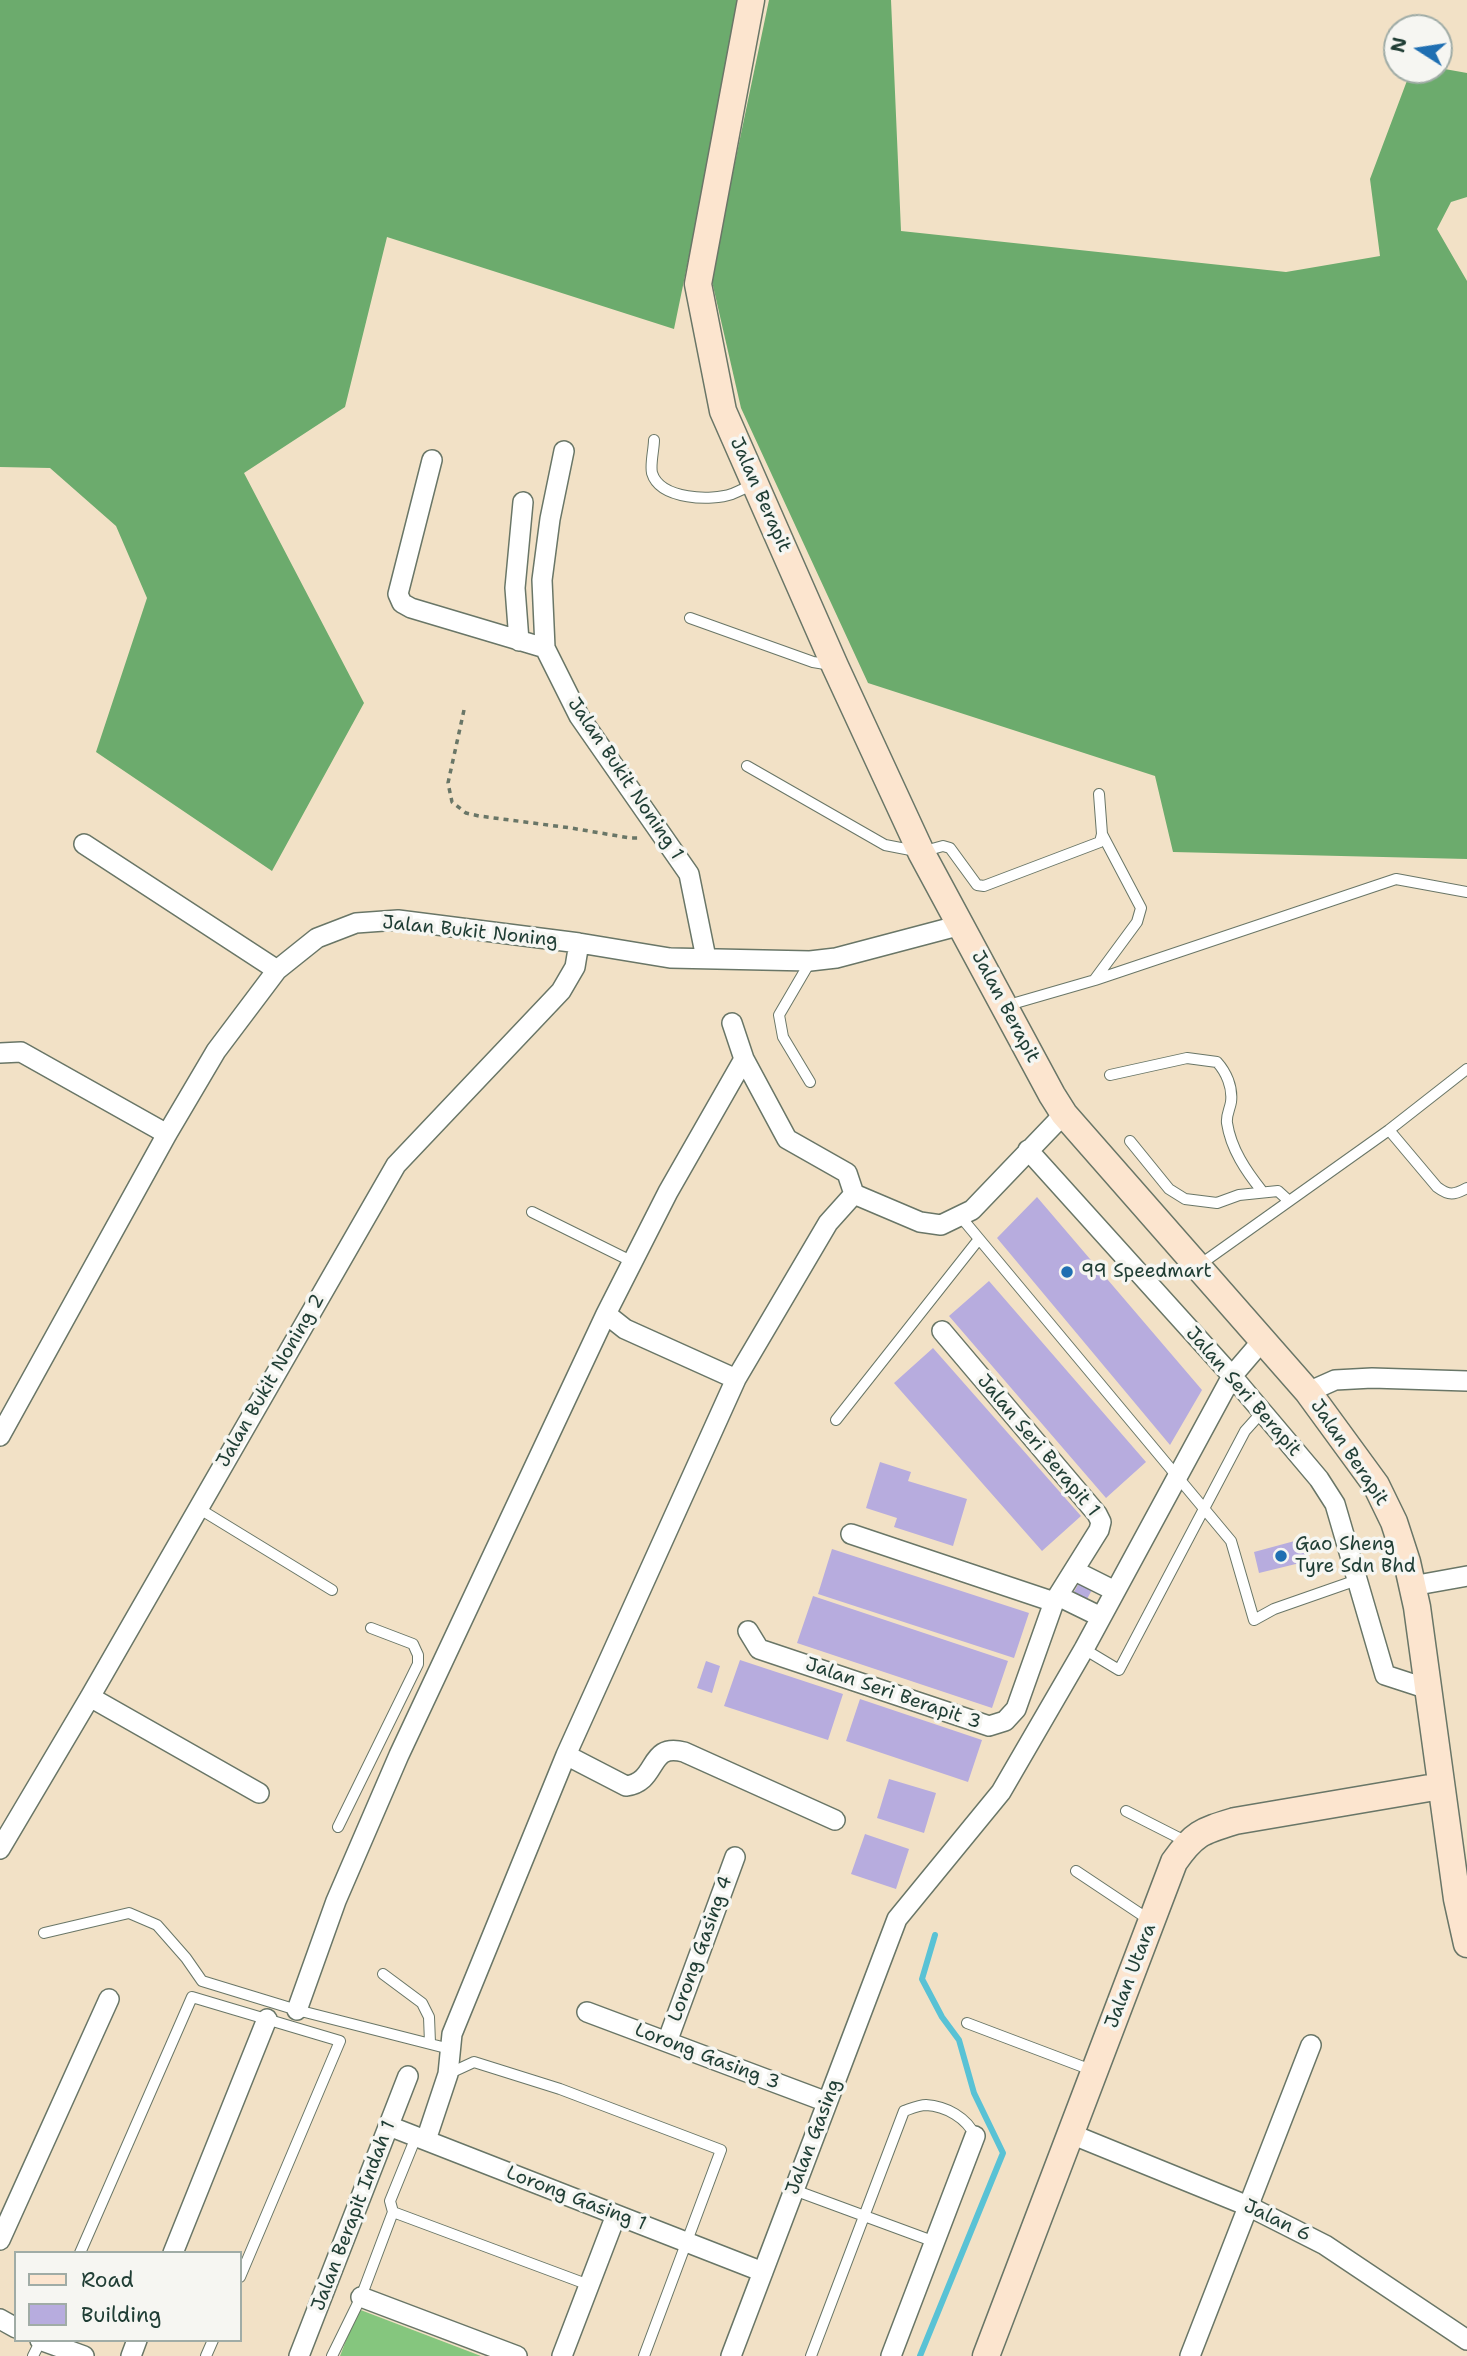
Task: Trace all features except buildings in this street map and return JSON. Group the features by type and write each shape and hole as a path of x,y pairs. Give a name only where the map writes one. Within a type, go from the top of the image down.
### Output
{"main road":[{"name":"Jalan Berapit","path":"751,0 698,284 723,411 835,666 921,852 1064,1114 1308,1392 1376,1485 1394,1522 1412,1586 1457,1899 1467,1944"},
{"path":"1187,1843 1208,1829 1235,1821 1441,1786"},
{"name":"Jalan Utara","path":"986,2356 1174,1863 1187,1843"}],"street":[{"path":"432,460 398,594 402,603 545,648 542,580 550,519 564,451"},
{"path":"519,641 515,588 523,502"},
{"name":"Jalan Bukit Noning 1","path":"545,648 579,716 689,874 706,958"},
{"path":"84,844 276,970"},
{"name":"Jalan Bukit Noning","path":"0,1436 167,1134 216,1051 276,970 317,938 356,923 398,920 579,943 670,958 810,961 836,958 961,925"},
{"name":"Jalan Bukit Noning 2","path":"0,1849 396,1166 561,991 575,967 579,943"},
{"path":"732,1023 744,1059 787,1139 848,1173 854,1194"},
{"path":"0,1053 21,1052 167,1134"},
{"path":"296,2010 336,1901 409,1734 606,1314 668,1192 744,1059"},
{"path":"854,1194 920,1222 941,1225 972,1210 1064,1114"},
{"name":"Jalan Seri Berapit","path":"1028,1150 1232,1376 1319,1479 1335,1504 1385,1675 1428,1689"},
{"path":"421,2139 448,2074 452,2034 566,1755 736,1379 828,1223 854,1194"},
{"path":"606,1314 625,1329 736,1379"},
{"name":"Jalan Seri Berapit 1","path":"942,1331 1101,1522 1099,1530 1056,1599"},
{"name":"Jalan Gasing","path":"731,2356 897,1919 1001,1792 1084,1650 1232,1376 1262,1341"},
{"path":"1308,1392 1335,1380 1372,1378 1467,1381"},
{"path":"851,1534 1056,1599 1101,1617"},
{"path":"1075,1571 1115,1591"},
{"path":"1412,1586 1467,1576"},
{"name":"Jalan Seri Berapit 3","path":"748,1630 759,1649 989,1727 1005,1721 1016,1709 1056,1599"},
{"path":"90,1697 259,1793"},
{"path":"566,1755 626,1786 636,1785 643,1780 663,1752 671,1748 835,1820"},
{"name":"Lorong Gasing 4","path":"667,2042 735,1857"},
{"path":"0,2240 109,1999"},
{"name":"Lorong Gasing 3","path":"587,2012 827,2102"},
{"path":"174,2251 267,2019"},
{"path":"1190,2356 1311,2045"},
{"name":"Jalan Berapit Indah 1","path":"299,2356 408,2076"},
{"name":"Lorong Gasing 1","path":"389,2126 763,2272"},
{"name":"Jalan 6","path":"1070,2134 1248,2206 1325,2245 1467,2340"},
{"path":"891,2356 975,2136"},
{"path":"562,2356 616,2215"},
{"path":"361,2297 517,2356"},
{"path":"46,2342 84,2356"}],"lane":[{"path":"654,440 652,473 659,483 673,494 691,498 730,495 755,484"},
{"path":"690,618 813,662 835,666"},
{"path":"747,766 885,845 921,852 943,846 950,848 977,885 985,886 1100,842 1102,834 1099,794"},
{"path":"1095,980 1137,922 1140,908 1102,834"},
{"path":"1005,1006 1095,980 1396,879 1467,891"},
{"path":"810,961 779,1015 783,1037 810,1082"},
{"path":"1110,1074 1187,1058 1217,1062 1224,1070 1230,1086 1232,1099 1227,1119 1230,1138 1245,1169 1262,1191"},
{"path":"1197,1266 1389,1130 1467,1069"},
{"path":"1389,1130 1444,1193 1454,1195 1467,1188"},
{"path":"1130,1141 1169,1189 1185,1199 1217,1203 1239,1195 1278,1191 1289,1201"},
{"path":"531,1212 631,1261"},
{"path":"960,1216 1231,1541 1254,1620 1274,1609 1357,1580"},
{"path":"836,1420 979,1239"},
{"path":"1084,1650 1119,1670 1245,1431 1262,1412"},
{"path":"198,1508 332,1590"},
{"path":"338,1827 418,1664 418,1655 413,1644 371,1628"},
{"path":"389,1723 409,1734"},
{"path":"1126,1811 1187,1843"},
{"path":"1076,1871 1152,1921"},
{"path":"44,1933 129,1913 157,1925 202,1981 296,2010 450,2049"},
{"path":"383,1974 422,2003 429,2017 430,2043"},
{"path":"80,2251 192,1997 340,2041 242,2272"},
{"path":"967,2023 1094,2072"},
{"path":"448,2074 474,2063 560,2089 721,2150 644,2356"},
{"path":"811,2356 904,2111 925,2105 948,2111 970,2124 975,2136"},
{"path":"332,2356 361,2297 393,2212 390,2201 421,2139"},
{"path":"794,2190 935,2242"},
{"path":"393,2212 589,2285"}],"path":[{"path":"464,710 448,783 452,802 466,813 630,838 664,837"}],"green space":[{"path":"0,0 742,0 674,329 387,237 345,407 244,473 364,703 272,871 96,752 147,598 116,526 50,468 0,467"},
{"path":"769,0 891,0 901,231 1286,272 1380,256 1370,179 1406,84 1453,84 1453,70 1467,73 1467,197 1451,202 1437,229 1467,281 1467,859 1173,852 1155,776 868,683 741,408 711,277"},
{"path":"358,2309 481,2356 340,2356"}],"waterway":[{"path":"920,2356 1003,2153 974,2093 959,2040 942,2017 922,1979 935,1935"}],"place":[{"name":"99 Speedmart","path":"1067,1272"},
{"name":"Gao Sheng Tyre Sdn Bhd","path":"1281,1556"}]}
